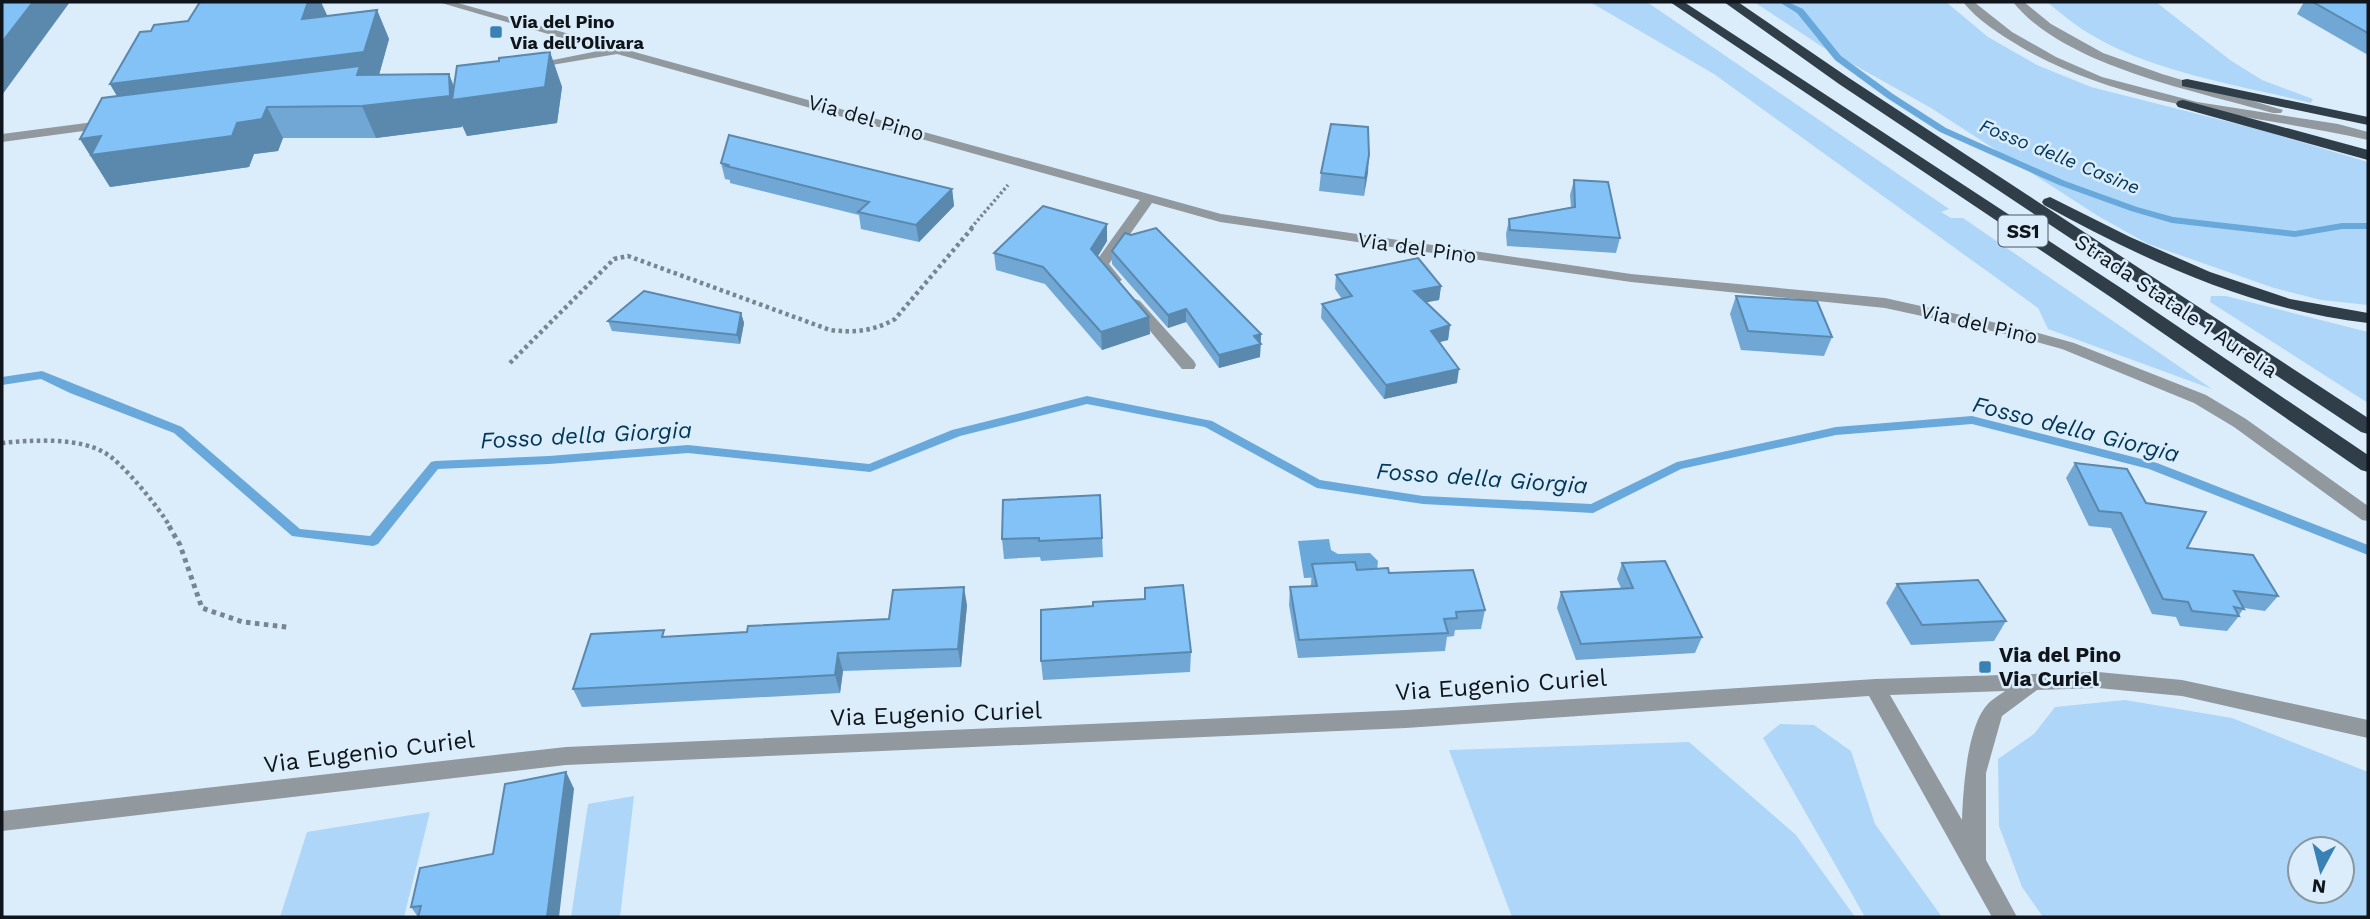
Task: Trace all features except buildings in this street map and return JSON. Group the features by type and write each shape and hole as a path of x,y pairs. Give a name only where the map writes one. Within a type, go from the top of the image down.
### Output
{"highway":[{"name":"Strada Statale 1 Aurelia","path":"1676,2 2095,278 2368,465"},
{"name":"Strada Statale 1 Aurelia","path":"1730,2 1940,145 2368,427"},
{"path":"2187,83 2368,121"},
{"path":"2183,104 2368,155"},
{"path":"1940,145 2112,236 2183,268 2308,307 2368,318"}],"street":[{"name":"Via del Pino","path":"443,2 1220,218 1631,278 1885,303 2002,327 2068,346 2200,399 2240,423 2368,515"},
{"path":"1968,2 2004,33 2054,61 2132,90 2183,104 2348,131"},
{"path":"2018,2 2047,27 2094,52 2134,68 2368,136"},
{"path":"522,69 618,50"},
{"path":"2,138 125,122"},
{"path":"1149,198 1101,264 1188,365"},
{"path":"2001,909 1875,687 2098,680 2182,688 2368,729"},
{"path":"2001,909 1976,855 1973,834 1975,773 1994,711 2031,684"},
{"name":"Via Eugenio Curiel","path":"2,821 566,756 1406,719 1875,687"},
{"path":"2314,717 2368,743"}],"path":[{"path":"510,363 614,260 628,256 830,330 865,333 880,328 895,319 1027,163"},
{"path":"2,443 34,440 80,444 106,453 159,509 180,545 202,608 243,622 287,627"}],"shaded area":[{"path":"1590,2 1647,2 1949,209 1941,212 1951,218 1963,218 2212,389 2048,329 2038,308 1714,74"},
{"path":"1754,2 1946,2 1988,37 2037,65 2091,87 2261,130 2368,162 2368,305 2321,300 2274,288 2148,244 2098,216 1931,108 1824,48"},
{"path":"2047,2 2156,2 2230,60 2262,80 2313,99 2311,103 2226,84 2141,59 2084,30"},
{"path":"2211,296 2226,296 2368,332 2368,403 2210,302"},
{"path":"1329,539 1331,550 1338,554 1370,553 1378,561 1377,571 1368,575 1304,578 1298,541"},
{"path":"2125,700 2232,718 2368,772 2368,917 2043,917 2022,887 1999,826 1998,759 2034,734 2055,707"},
{"path":"1780,724 1814,725 1851,751 1875,824 1942,917 1865,917 1763,738"},
{"path":"1689,742 1796,835 1855,917 1512,917 1449,750"},
{"path":"634,796 620,917 571,917 588,804"},
{"path":"430,812 404,917 280,917 307,832"}],"waterway":[{"name":"Fosso delle Casine","path":"1783,2 1800,11 1838,58 1890,96 1943,130 2062,183 2172,220 2295,234 2342,226 2368,226"},
{"name":"Fosso della Giorgia","path":"2,381 42,375 178,430 297,533 373,541 435,465 549,460 688,449 870,468 956,433 1087,400 1208,424 1317,484 1423,500 1593,509 1677,466 1836,431 1972,420 2153,466 2368,550"}],"place":[{"name":"Via del Pino Via dell’Olivara","path":"496,32"},
{"name":"Via del Pino Via Curiel","path":"1985,667"}]}
